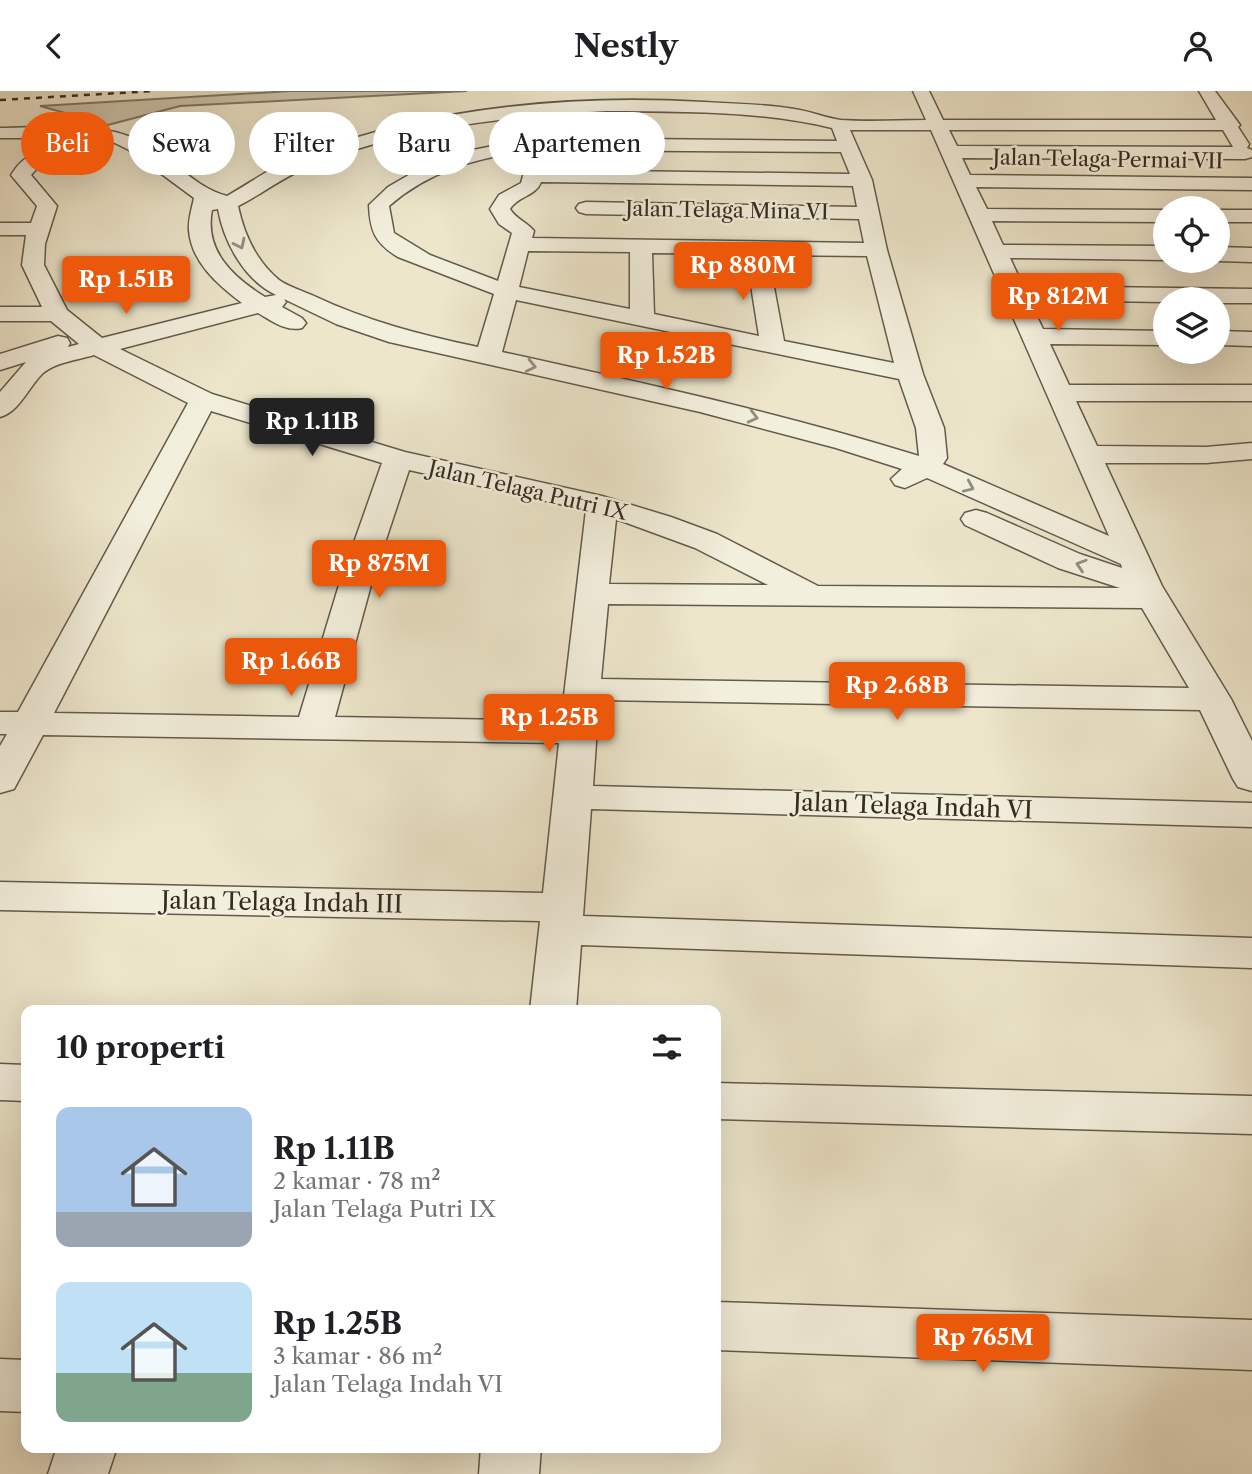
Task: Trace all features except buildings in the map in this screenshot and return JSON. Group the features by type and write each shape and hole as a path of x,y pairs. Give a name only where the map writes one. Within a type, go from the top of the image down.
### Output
{"street":[{"path":"1186,100 1211,95 1231,125 1251,165 1252,192"},
{"path":"928,96 934,124 965,181 1133,558 1213,699 1252,779"},
{"path":"186,175 213,191 280,172 302,162 397,132 468,118 547,108 738,109 803,115 839,125 1231,125"},
{"path":"546,112 547,108"},
{"path":"839,125 862,180 876,250 910,374 930,428 933,458 915,482"},
{"path":"0,134 91,133 128,142"},
{"path":"665,145 848,147"},
{"path":"949,152 1245,153"},
{"path":"489,153 447,165 394,189 379,205 385,237 401,248 448,270 506,291 910,374"},
{"name":"Jalan Telaga Putri IX","path":"22,175 24,195 47,206 34,244 22,265 57,314 90,342 203,400 398,459 602,505 660,523 706,541 813,596"},
{"path":"488,357 523,231 506,220 500,209 506,199 530,186 532,176 862,180"},
{"path":"579,246 591,177"},
{"name":"Jalan Telaga Permai VII","path":"965,181 1252,184"},
{"path":"213,191 199,231 208,257 268,295 301,327 372,349 764,439 915,482"},
{"name":"Jalan Telaga Mina VI","path":"586,208 868,213"},
{"path":"978,215 1153,216"},
{"path":"1230,216 1252,216"},
{"path":"0,229 39,229"},
{"path":"520,244 876,250"},
{"path":"641,247 642,319"},
{"path":"756,249 773,347"},
{"path":"996,251 1153,254"},
{"path":"1230,254 1252,255"},
{"path":"1015,293 1252,296"},
{"path":"0,362 90,342 268,295 398,337 778,423 915,482 1133,558"},
{"path":"0,314 57,314"},
{"path":"1034,336 1153,338"},
{"path":"1230,338 1252,339"},
{"path":"0,409 36,367 90,342"},
{"path":"1059,393 1252,393"},
{"path":"0,781 15,723 203,400"},
{"path":"1087,454 1206,455 1252,451"},
{"path":"314,728 355,585 398,459"},
{"path":"554,1005 582,689 602,505"},
{"path":"957,510 1069,561 1150,592"},
{"path":"594,594 813,596 1150,592"},
{"path":"582,689 1213,699"},
{"path":"15,723 580,732"},
{"name":"Jalan Telaga Indah VI","path":"574,797 1252,815"},
{"name":"Jalan Telaga Indah III","path":"0,897 562,919 1252,953"},
{"path":"0,1082 21,1083"},
{"path":"721,1101 1252,1115"},
{"path":"721,1326 1252,1345"},
{"path":"0,1385 21,1386"},
{"path":"78,1474 84,1453"},
{"path":"509,1474 511,1453"}],"shaded area":[{"path":"291,91 467,91 180,106 157,112 128,112 128,120 114,123 114,112 61,112 40,106"}],"railway":[{"path":"0,100 154,91"}]}
